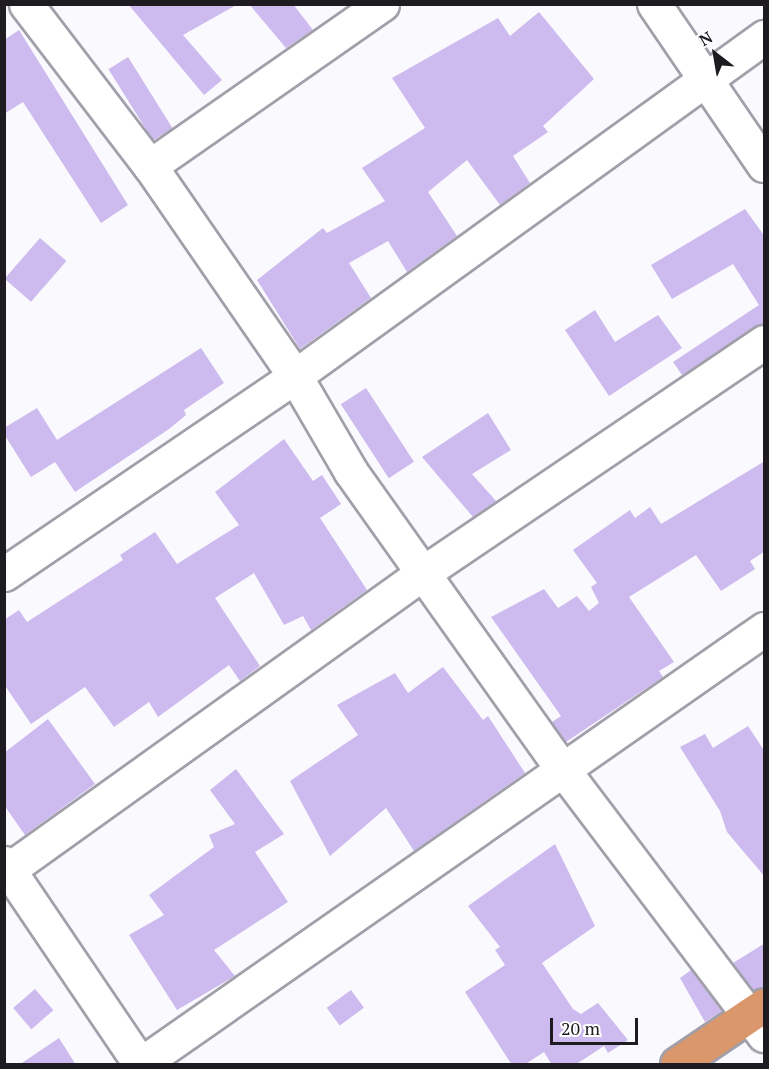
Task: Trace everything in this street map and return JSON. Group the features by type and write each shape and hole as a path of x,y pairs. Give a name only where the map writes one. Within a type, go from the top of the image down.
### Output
{"highway":[{"path":"677,1065 760,1018"}],"street":[{"path":"26,4 150,166 295,376 351,472 561,767 760,1018"},
{"path":"150,166 382,4"},
{"path":"654,4 765,165"},
{"path":"4,574 295,376 705,78 765,37"},
{"path":"765,342 423,573 6,868 141,1065 561,767 765,629"}],"building":[{"path":"128,4 238,4 183,35 222,80 204,95"},
{"path":"249,4 293,4 313,30 286,48"},
{"path":"539,12 594,79 543,126 548,132 513,156 530,183 500,205 467,160 428,192 457,236 407,272 388,241 349,263 371,298 300,349 257,280 323,228 327,233 385,201 362,168 425,128 392,78 498,18 510,36"},
{"path":"19,30 128,205 101,223 23,102 4,114 4,40"},
{"path":"128,57 173,128 153,140 108,69"},
{"path":"745,209 765,237 765,324 682,375 673,362 759,305 733,264 672,299 651,265"},
{"path":"40,238 66,261 31,302 5,279"},
{"path":"595,310 615,342 658,315 682,348 609,396 565,330"},
{"path":"201,348 224,383 184,410 186,415 169,429 75,492 55,462 31,477 4,434 4,428 37,408 57,440"},
{"path":"366,388 414,462 389,478 341,404"},
{"path":"488,413 511,450 472,474 496,501 473,517 422,457"},
{"path":"284,439 313,481 322,475 341,504 320,518 367,590 311,630 303,616 284,625 254,573 215,598 260,666 240,681 229,665 158,717 149,702 114,727 85,687 31,724 4,684 4,620 19,610 27,622 123,560 120,555 155,532 177,564 239,525 215,492"},
{"path":"765,461 765,551 750,561 755,569 721,591 696,555 629,597 674,662 659,671 663,677 566,742 552,722 561,716 491,617 544,589 558,608 577,596 589,611 599,603 591,587 597,583 573,550 630,510 635,518 650,507 661,524"},
{"path":"443,667 483,720 488,716 525,773 414,851 386,808 330,856 290,781 358,735 337,705 395,673 408,693"},
{"path":"48,719 95,784 25,835 4,805 4,753"},
{"path":"748,726 765,752 765,877 727,832 720,811 680,747 705,734 713,748"},
{"path":"236,769 284,834 255,852 288,902 214,950 235,976 177,1010 129,935 164,915 149,895 214,847 209,835 235,824 210,790"},
{"path":"555,844 595,926 542,963 573,1009 581,1014 598,1003 628,1040 608,1053 604,1046 575,1065 552,1065 544,1052 524,1065 512,1065 465,992 505,965 495,950 500,947 468,906"},
{"path":"765,943 765,987 753,990 733,963"},
{"path":"691,970 722,1011 705,1022 680,978"},
{"path":"35,989 53,1010 31,1029 13,1008"},
{"path":"351,990 364,1008 340,1025 327,1008"},
{"path":"59,1038 76,1065 19,1065"}]}
